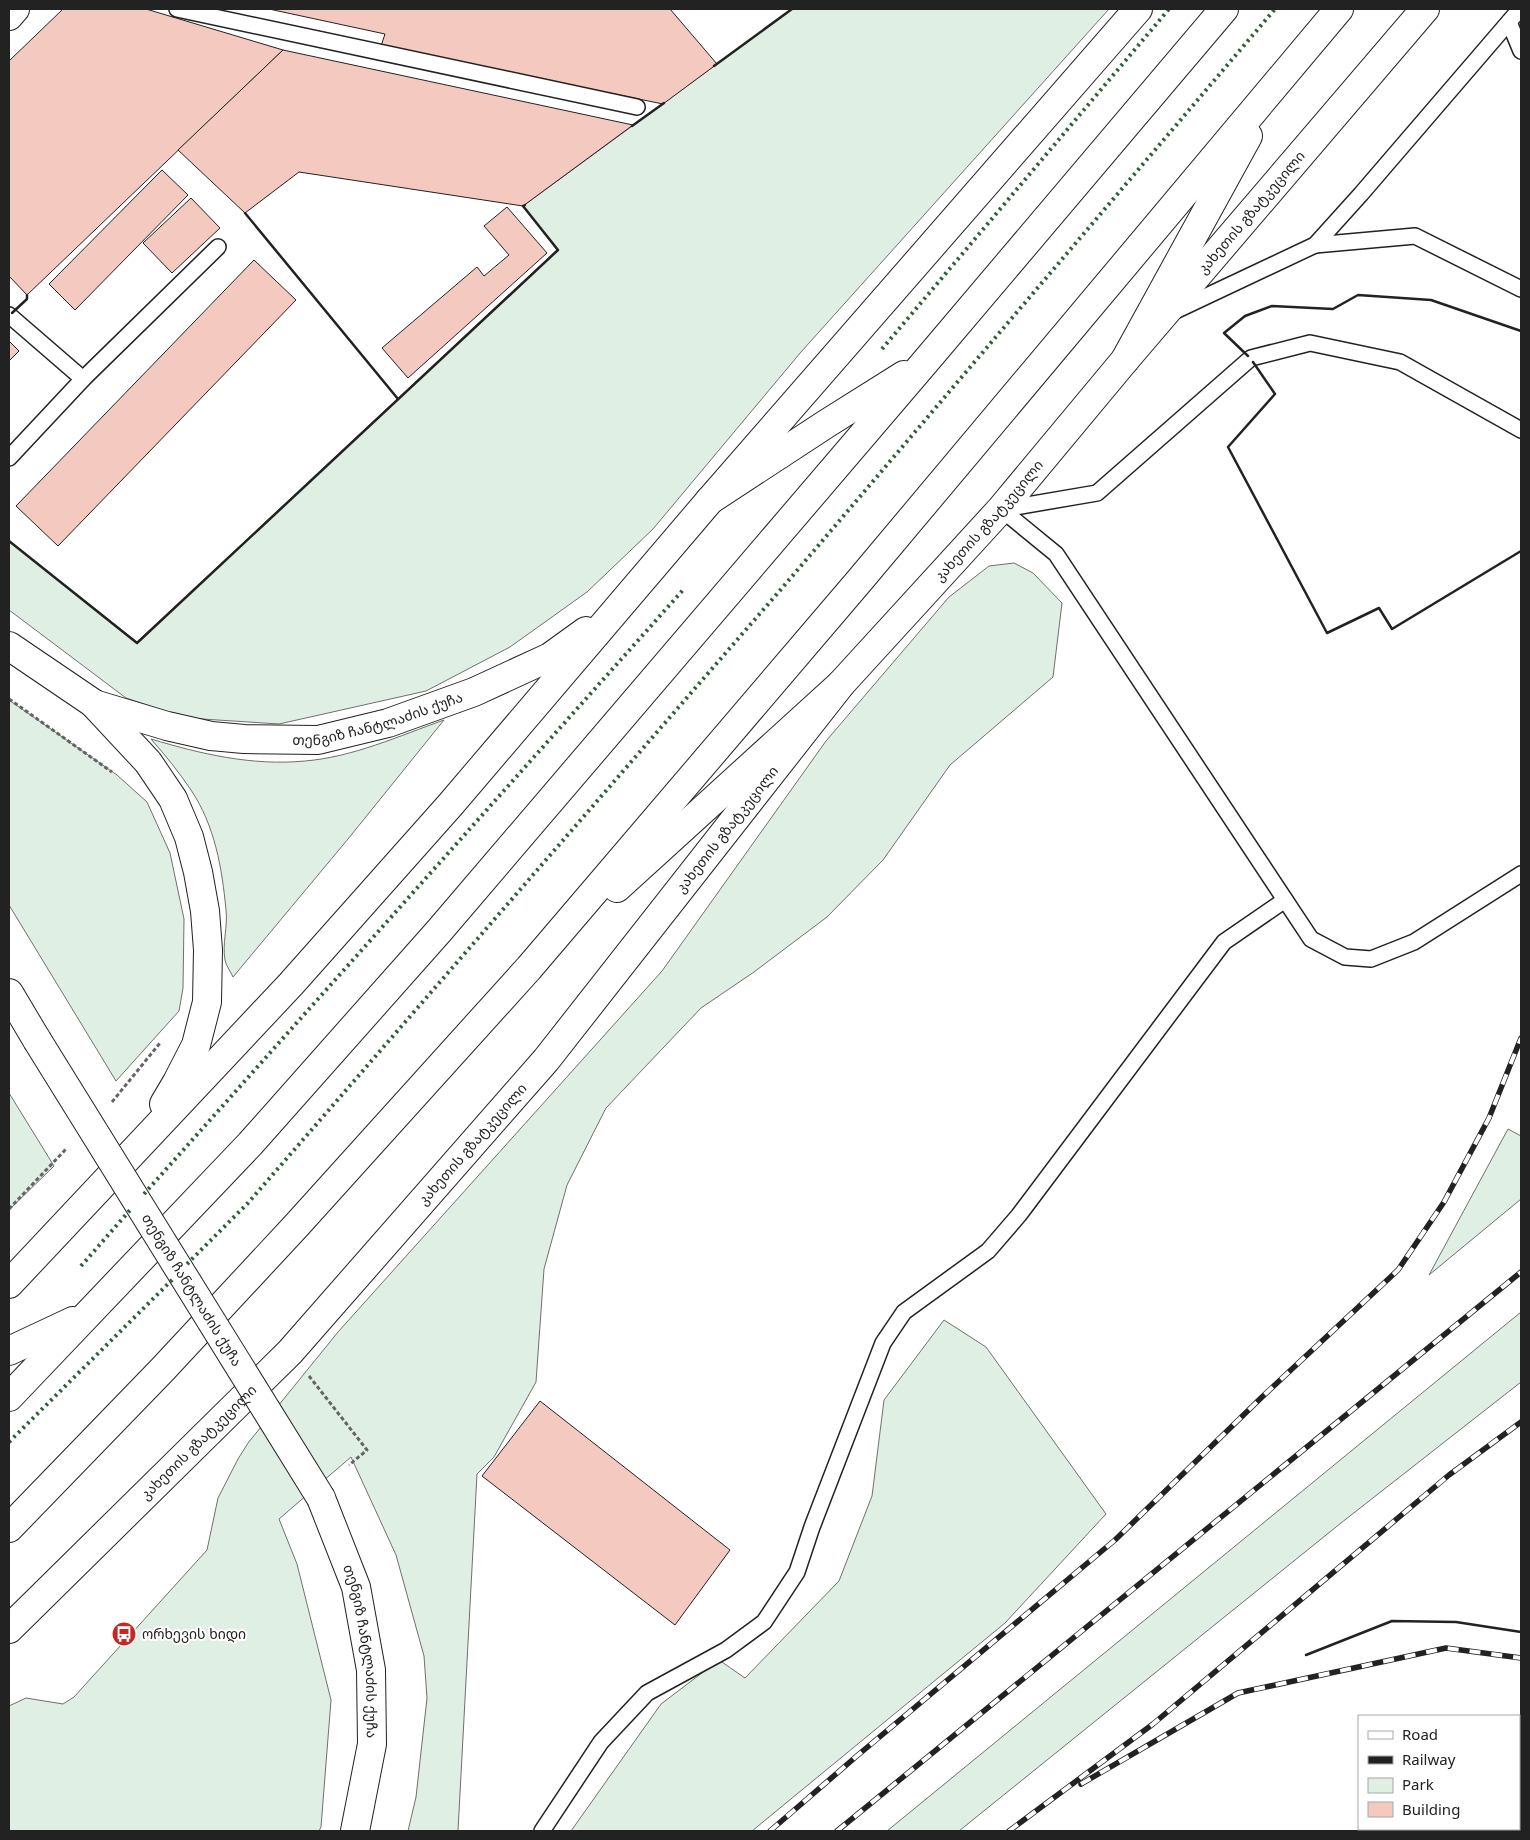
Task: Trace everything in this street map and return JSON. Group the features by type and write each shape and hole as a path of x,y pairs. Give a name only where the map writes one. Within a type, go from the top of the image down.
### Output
{"main road":[{"path":"9,16 15,9"},
{"path":"9,1284 304,970 451,804 636,590 710,500 1138,9"},
{"path":"9,1396 250,1144 439,931 1224,9"},
{"path":"9,1528 163,1369 296,1226 528,968 860,580 1338,9"},
{"name":"კახეთის გზატკეცილი","path":"9,1629 290,1352 546,1060 841,684 1001,509 1125,360 1425,9"},
{"path":"1125,360 1278,81"},
{"path":"710,500 926,361"},
{"name":"თენგიზ ჩანტლაძის ქუჩა","path":"93,704 167,726 211,736 244,739 318,740 388,723 474,692 534,664 550,656 594,625 636,590"},
{"name":"თენგიზ ჩანტლაძის ქუჩა","path":"9,646 93,704 148,762 173,799 189,837 198,872 205,911 208,950 207,1002 196,1045 177,1082 135,1150"},
{"path":"528,968 841,684"},
{"name":"თენგიზ ჩანტლაძის ქუჩა","path":"9,993 321,1498 356,1587 371,1670 372,1744 354,1831"},
{"path":"9,1351 88,1314"}],"lane":[{"path":"177,9 637,107"},
{"path":"1315,246 1520,9"},
{"path":"1509,22 1521,51"},
{"path":"1164,316 1315,246 1415,236 1521,289"},
{"path":"9,458 83,379 218,248"},
{"path":"9,315 83,379"},
{"path":"1001,509 1097,493 1250,358 1310,343 1400,362 1521,430"},
{"path":"1001,509 1056,554 1311,939 1346,957 1371,958 1414,942 1521,874"},
{"path":"542,1831 601,1742 647,1693 726,1650 764,1622 797,1572 812,1527 883,1343 904,1312 988,1251 1020,1214 1224,942 1285,900"}],"path":[{"path":"9,699 118,775"},
{"path":"107,1107 120,1094 162,1041"},
{"path":"9,1208 69,1147"},
{"path":"290,1352 367,1450 349,1465"}],"green space":[{"path":"792,9 1109,9 801,352 653,529 587,592 510,647 426,691 279,724 187,718 126,698 9,610 9,541 137,642 557,250 523,206"},
{"path":"1014,563 1033,573 1062,603 1053,677 950,765 883,860 827,917 754,972 701,1008 606,1108 567,1185 544,1269 536,1382 494,1457 477,1474 458,1831 408,1831 416,1797 427,1698 424,1656 396,1555 351,1457 279,1519 297,1564 331,1700 321,1827 319,1831 9,1831 9,1706 26,1698 63,1704 74,1697 207,1550 218,1498 238,1459 248,1443 338,1332 662,971 826,741 949,597 989,566"},
{"path":"9,700 117,775 147,802 170,853 184,919 183,988 179,1011 116,1081 9,905"},
{"path":"444,720 233,977 225,960 226,910 222,879 212,833 191,790 151,739 227,758 266,762 305,761 323,759 358,750"},
{"path":"9,1093 54,1166 9,1210"},
{"path":"1508,1129 1521,1136 1521,1199 1429,1275"},
{"path":"1521,1312 1521,1382 1341,1523 959,1831 887,1831"},
{"path":"944,1320 986,1347 1106,1514 1005,1623 752,1831 571,1831 661,1704 719,1660 745,1678 839,1581 872,1496 884,1400"}],"building":[{"path":"63,9 146,9 283,50 27,295 9,276 9,61"},
{"path":"269,9 670,9 717,64 663,104 381,46 385,34"},
{"path":"283,50 633,125 523,206 299,172 245,213 178,150"},
{"path":"162,170 188,195 75,310 49,284"},
{"path":"191,198 220,228 172,273 143,243"},
{"path":"507,207 547,253 408,378 382,348 477,267 484,276 509,255 484,226"},
{"path":"254,260 296,300 58,546 16,506"},
{"path":"9,341 19,351 9,361"},
{"path":"540,1401 730,1550 675,1625 482,1476"}],"railway":[{"path":"770,1831 1115,1540 1262,1397 1398,1270 1444,1202 1489,1118 1521,1038"},
{"path":"837,1831 1521,1272"},
{"path":"1009,1831 1153,1724 1449,1475 1521,1422"},
{"path":"1081,1784 1238,1693 1446,1648 1521,1658"}],"hedge":[{"path":"882,349 1169,9"},
{"path":"187,1264 248,1203 783,587 1275,9"},
{"path":"144,1194 683,590"},
{"path":"81,1266 131,1209"},
{"path":"9,1442 174,1278"}],"wall":[{"path":"714,66 792,9"},
{"path":"632,126 664,103"},
{"path":"9,541 137,643 558,250 523,206 525,205"},
{"path":"245,213 398,399"},
{"path":"12,313 27,299 27,295"},
{"path":"1248,356 1224,333 1245,316 1272,306 1333,309 1358,295 1431,300 1521,331"},
{"path":"1253,362 1275,394 1228,447 1327,633 1379,608 1392,629 1521,551"},
{"path":"1306,1655 1392,1621 1456,1622 1521,1632"}],"place":[{"name":"ორხევის ხიდი","path":"124,1634"}]}
